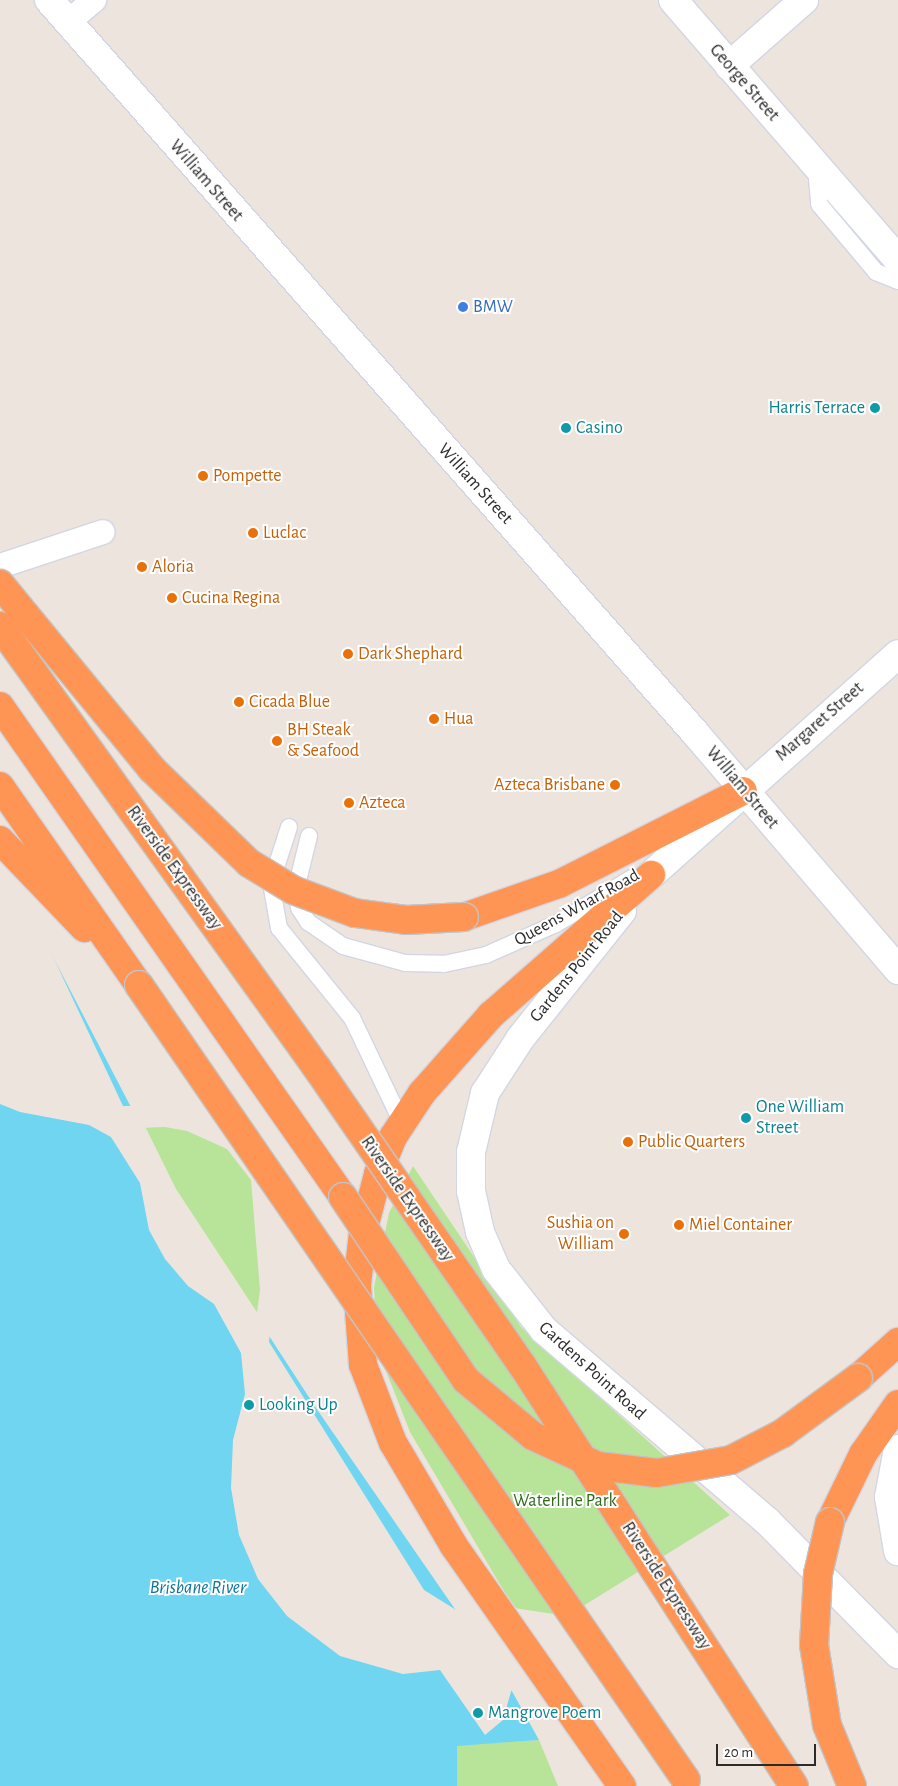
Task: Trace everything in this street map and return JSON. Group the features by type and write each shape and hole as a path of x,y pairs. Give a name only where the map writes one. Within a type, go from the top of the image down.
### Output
{"highway":[{"path":"0,584 152,769 249,863 292,890 355,913 406,920 464,917 568,880 743,791"},
{"name":"Riverside Expressway","path":"0,626 522,1365 794,1786"},
{"path":"0,706 301,1135 448,1357 466,1380 512,1422 549,1446 598,1466 674,1472 712,1466 761,1446 858,1378 898,1342"},
{"path":"0,786 140,985 690,1786"},
{"path":"0,840 140,985"},
{"path":"622,1786 454,1546 411,1476 369,1388 357,1317 360,1258 370,1199 402,1124 442,1068 491,1015 651,875"},
{"path":"852,1786 823,1710 814,1645 818,1574 830,1522 859,1460 898,1404"}],"street":[{"name":"William Street","path":"49,0 898,970"},
{"path":"68,22 94,0"},
{"name":"George Street","path":"673,0 898,260"},
{"path":"729,66 804,0"},
{"path":"0,566 103,532"},
{"name":"Margaret Street","path":"674,853 898,654"},
{"name":"Gardens Point Road","path":"674,853 651,875 526,1031 486,1093 474,1128 470,1159 471,1192 480,1232 496,1270 544,1330 767,1521 898,1654"},
{"path":"898,1449 889,1497 898,1551"}],"lane":[{"path":"816,165 818,204 876,272 898,281"},
{"path":"289,828 271,883 279,928 352,1018 402,1124"},
{"name":"Queens Wharf Road","path":"309,836 296,889 299,908 308,922 361,953 425,965 464,961 517,942 674,853"}],"green space":[{"path":"165,1127 187,1131 227,1149 251,1180 260,1290 254,1336 138,1128"},
{"name":"Waterline Park","path":"413,1166 521,1327 730,1515 567,1616 514,1608 410,1432 377,1348 374,1287 389,1213"},
{"path":"539,1740 558,1786 457,1786 457,1745"}],"water":[{"name":"Brisbane River","path":"0,855 174,1190 316,1408 513,1693 539,1740 457,1746 457,1786 0,1786"}],"pier":[{"path":"0,853 42,925 34,916 123,1106 135,1106 176,1189 270,1332 269,1342 424,1590 461,1613 512,1688 503,1720 485,1735 440,1670 403,1674 340,1656 287,1616 258,1579 239,1535 231,1488 233,1440 245,1394 241,1353 214,1304 188,1286 165,1259 149,1230 140,1183 111,1137 89,1125 20,1112 0,1104"}],"place":[{"name":"BMW","path":"463,307"},
{"name":"Harris Terrace","path":"875,408"},
{"name":"Casino","path":"566,428"},
{"name":"Pompette","path":"203,476"},
{"name":"Luclac","path":"253,533"},
{"name":"Aloria","path":"142,567"},
{"name":"Cucina Regina","path":"172,598"},
{"name":"Dark Shephard","path":"348,654"},
{"name":"Cicada Blue","path":"239,702"},
{"name":"Hua","path":"434,719"},
{"name":"BH Steak & Seafood","path":"277,741"},
{"name":"Azteca Brisbane","path":"615,785"},
{"name":"Azteca","path":"349,803"},
{"name":"One William Street","path":"746,1118"},
{"name":"Public Quarters","path":"628,1142"},
{"name":"Miel Container","path":"679,1225"},
{"name":"Sushia on William","path":"624,1234"},
{"name":"Looking Up","path":"249,1405"},
{"name":"Mangrove Poem","path":"478,1713"}]}
